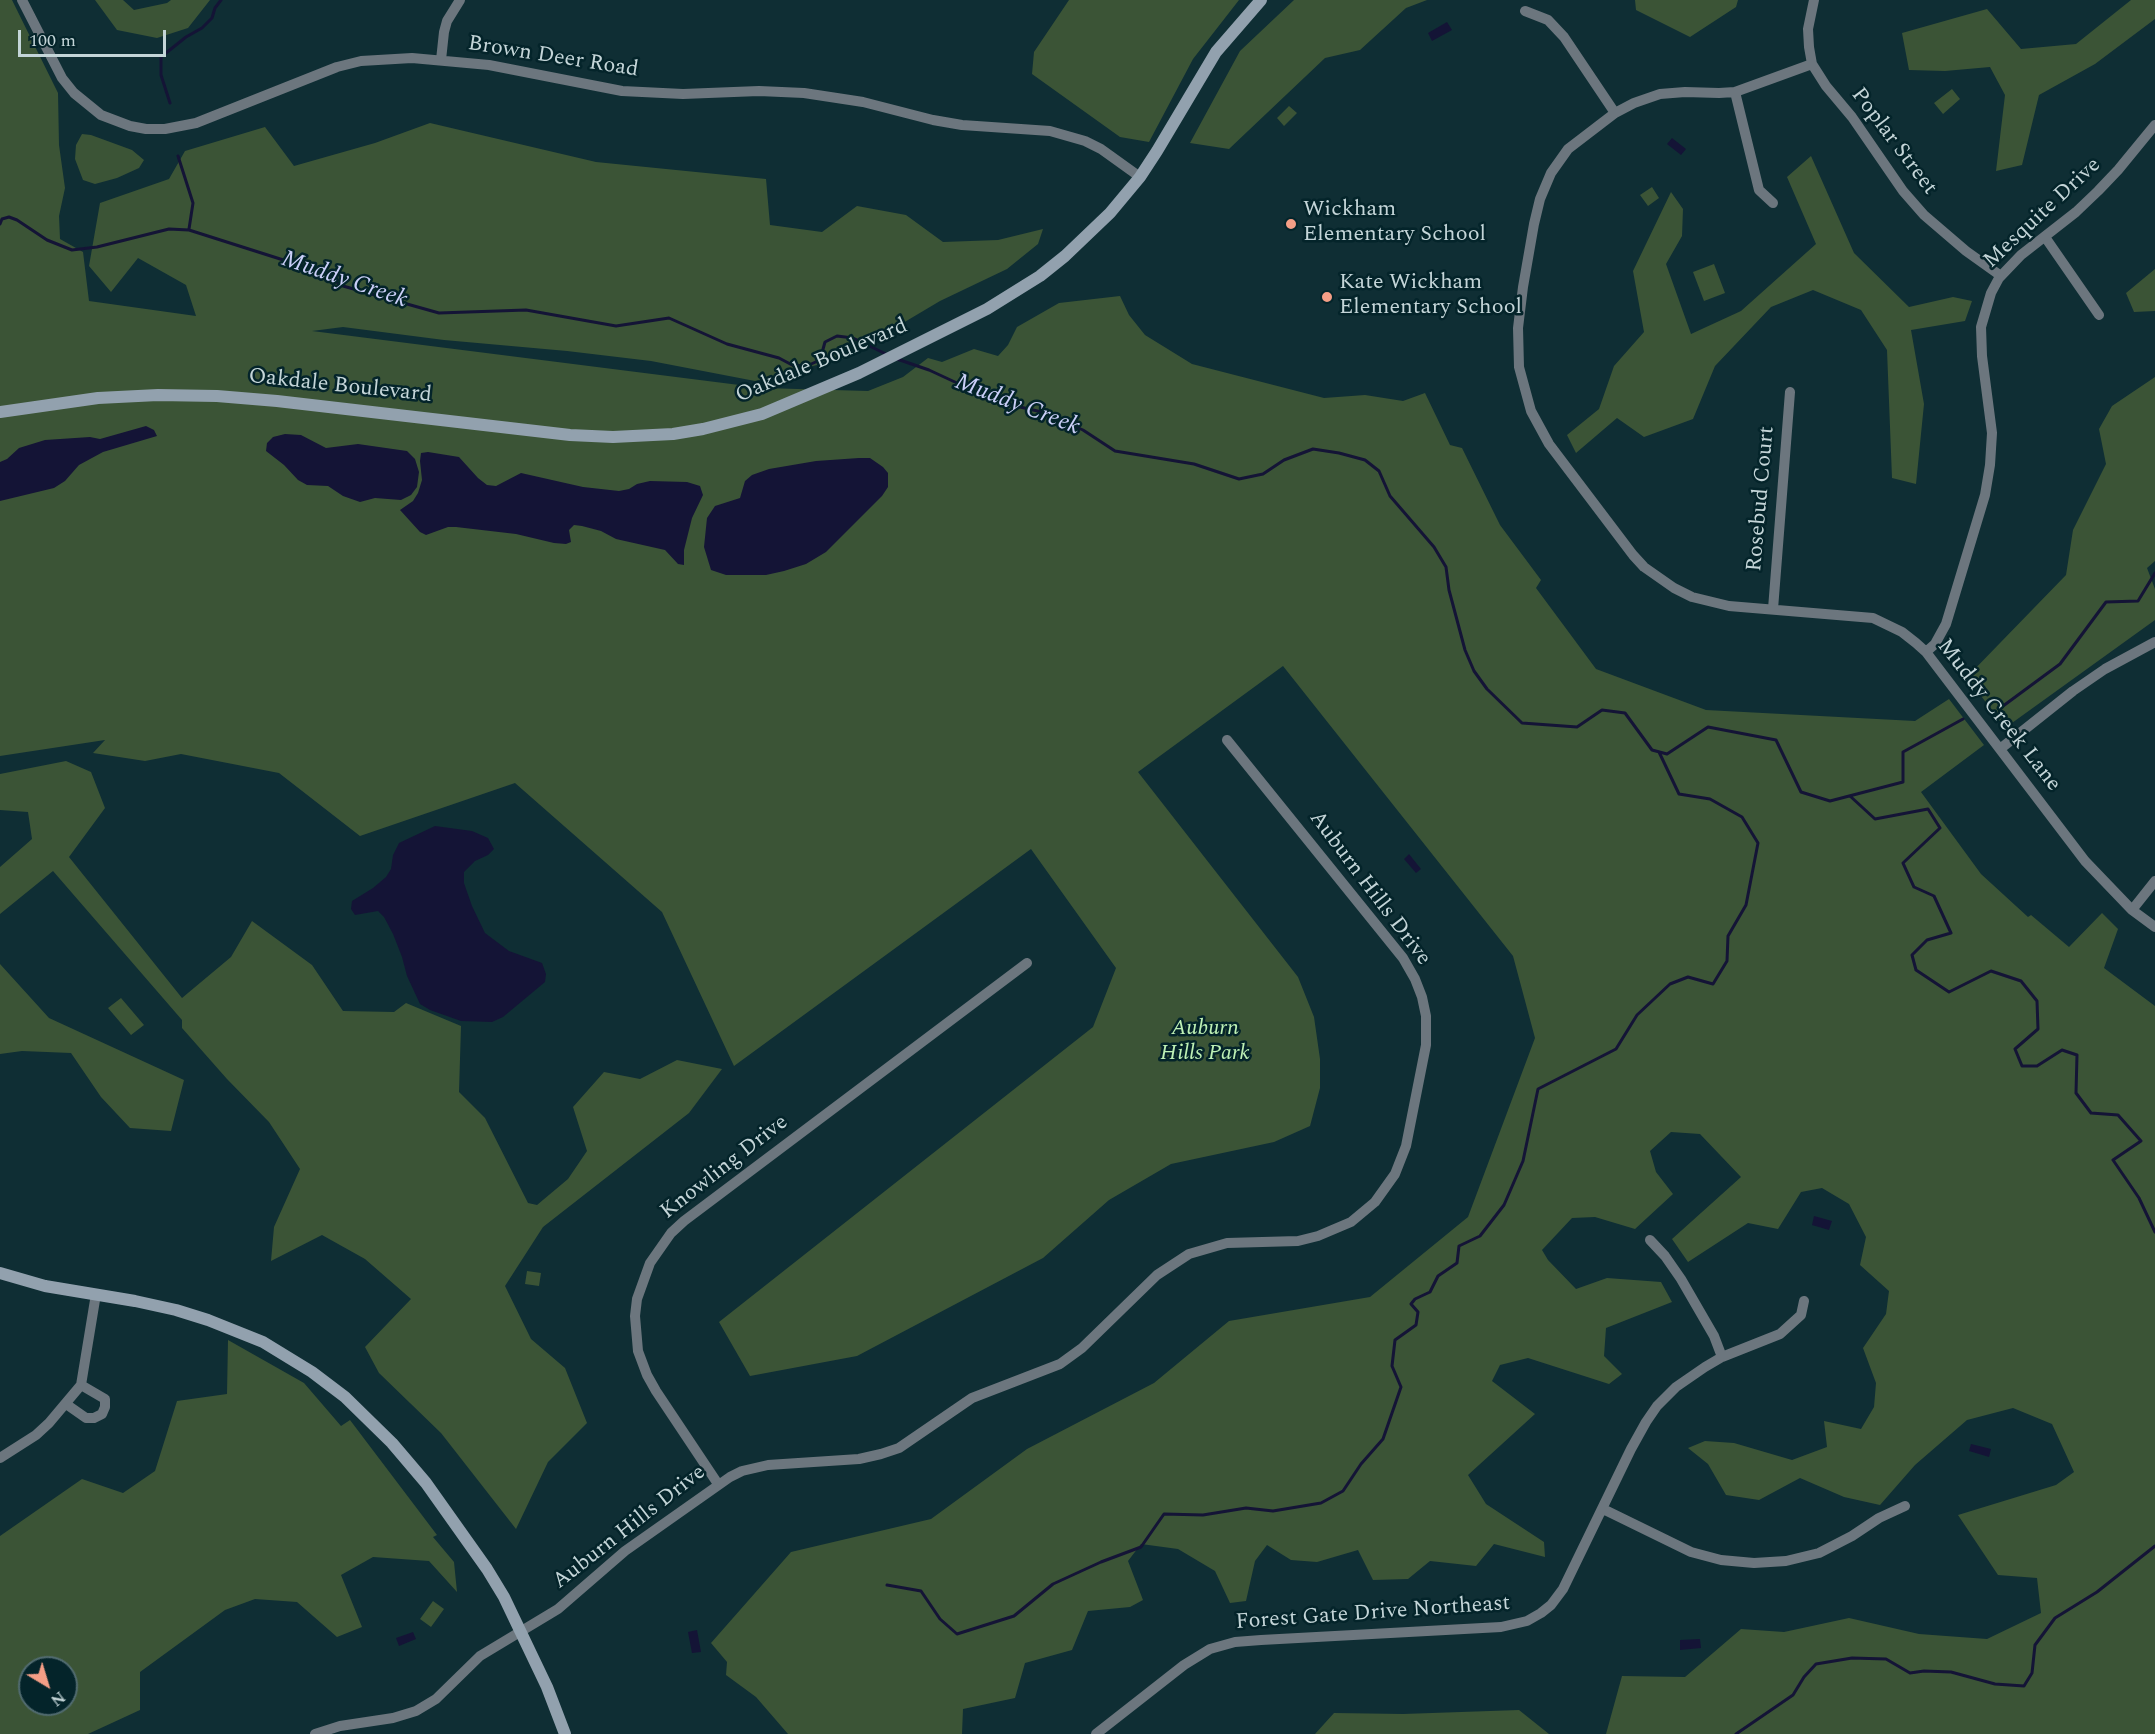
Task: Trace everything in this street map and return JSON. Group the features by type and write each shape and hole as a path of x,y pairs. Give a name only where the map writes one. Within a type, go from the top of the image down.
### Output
{"main road":[{"name":"Oakdale Boulevard","path":"0,412 98,398 158,395 207,396 277,401 570,435 643,436 703,429 752,417 790,404 927,340 996,304 1040,276 1088,236 1140,177 1216,52 1261,0"},
{"path":"0,1273 45,1286 176,1310 236,1330 296,1362 345,1397 392,1443 456,1524 504,1597 547,1687 566,1734"}],"street":[{"name":"Brown Deer Road","path":"22,0 62,78 74,93 102,115 130,126 146,129 165,129 196,123 320,73 353,63 387,58 441,60 489,65 591,86 642,93 774,91 804,93 863,102 962,125 1050,131 1084,141 1101,149 1140,177"},
{"path":"441,60 447,21 460,0"},
{"name":"Poplar Street","path":"1814,0 1808,29 1812,64 1826,86 1852,117 1903,191 1917,207 1958,245 2001,276"},
{"path":"1525,10 1548,20 1564,37 1615,113"},
{"name":"Muddy Creek Lane","path":"1812,64 1735,92 1660,94 1634,103 1615,113 1568,149 1551,173 1540,199 1518,328 1519,367 1532,411 1549,444 1633,555 1644,567 1674,588 1700,600 1729,606 1873,618 1902,632 1926,652 2085,861 2132,910 2155,927"},
{"path":"1735,92 1759,190 1773,203"},
{"name":"Mesquite Drive","path":"1926,652 1935,644 1946,624 1985,495 1992,433 1982,356 1981,327 1988,301 2001,276 2021,255 2098,191 2155,126"},
{"path":"2045,237 2099,315"},
{"name":"Rosebud Court","path":"1773,609 1790,392"},
{"path":"2000,749 2073,691 2105,669 2155,642"},
{"name":"Auburn Hills Drive","path":"315,1734 340,1726 393,1718 416,1711 436,1699 480,1656 558,1609 625,1551 718,1484 736,1474 756,1467 859,1459 881,1455 899,1448 972,1398 1060,1364 1082,1348 1157,1275 1189,1254 1227,1243 1298,1241 1328,1233 1351,1222 1366,1211 1390,1183 1406,1146 1426,1046 1426,1016 1418,988 1403,958 1227,740"},
{"path":"2132,910 2155,881"},
{"name":"Knowling Drive","path":"718,1484 656,1391 638,1351 635,1316 637,1299 650,1263 665,1241 684,1221 1027,963"},
{"path":"1650,1240 1665,1256 1681,1280 1714,1336 1722,1357"},
{"path":"0,1458 49,1424 81,1384 96,1294"},
{"name":"Forest Gate Drive Northeast","path":"1096,1734 1184,1665 1210,1649 1244,1641 1501,1627 1527,1621 1551,1605 1563,1589 1646,1422 1657,1406 1676,1387 1705,1366 1780,1334 1801,1315 1804,1301"},
{"path":"66,1404 86,1418 94,1418 102,1414 105,1399 81,1384"},
{"path":"1603,1509 1691,1552 1721,1560 1754,1563 1786,1561 1819,1553 1852,1536 1879,1518 1905,1506"}],"green space":[{"name":"Auburn Hills Park","path":"0,0 12,0 58,93 59,145 65,188 59,216 60,239 83,252 89,301 196,316 186,285 138,258 111,292 89,266 100,203 169,179 185,151 265,127 294,166 375,143 430,123 596,162 766,179 770,225 822,232 857,206 906,215 943,242 998,240 1043,229 1038,244 1007,269 940,301 844,358 755,381 651,361 567,351 444,340 343,327 312,331 763,388 868,391 903,377 928,358 942,362 974,349 998,356 1008,345 1017,327 1059,303 1120,296 1129,315 1145,335 1192,364 1324,398 1365,395 1403,401 1425,393 1450,445 1462,448 1500,525 1541,580 1536,588 1596,669 1706,710 1915,721 1949,699 1984,745 1921,792 1981,874 2028,917 2031,915 2069,947 2102,913 2118,929 2104,968 2155,1006 2155,1734 1606,1734 1622,1676 1685,1677 1741,1629 1784,1632 1849,1618 1919,1634 1987,1639 2041,1613 2037,1578 1998,1575 1958,1515 2056,1485 2074,1472 2052,1424 2013,1408 1967,1420 1915,1465 1880,1505 1844,1497 1800,1478 1759,1500 1726,1495 1708,1464 1688,1448 1705,1441 1734,1443 1792,1460 1827,1447 1824,1421 1861,1429 1874,1407 1876,1383 1863,1348 1886,1314 1889,1291 1860,1265 1866,1237 1849,1204 1822,1188 1801,1192 1778,1229 1748,1223 1688,1262 1672,1239 1741,1177 1700,1134 1671,1132 1650,1151 1656,1172 1673,1194 1635,1229 1595,1217 1572,1218 1542,1250 1548,1260 1576,1289 1607,1278 1661,1282 1672,1302 1606,1328 1604,1356 1622,1374 1609,1384 1528,1358 1500,1365 1492,1381 1535,1414 1468,1475 1486,1504 1544,1542 1545,1557 1494,1544 1476,1566 1430,1561 1408,1579 1373,1580 1358,1550 1317,1562 1291,1560 1267,1545 1255,1561 1246,1601 1230,1603 1215,1571 1178,1549 1141,1544 1128,1561 1143,1600 1130,1607 1088,1611 1072,1650 1025,1663 1015,1698 963,1709 962,1734 788,1734 756,1697 726,1675 727,1662 711,1643 791,1552 931,1519 1027,1449 1154,1383 1229,1321 1370,1297 1468,1217 1535,1038 1513,956 1283,666 1138,772 1298,977 1314,1017 1320,1059 1320,1088 1310,1126 1274,1142 1171,1164 1109,1200 1043,1258 857,1356 750,1376 719,1322 1093,1027 1116,968 1031,849 734,1066 662,912 515,783 360,836 279,773 181,754 145,761 93,753 105,740 0,756"},
{"path":"95,0 123,0 134,10 167,3 171,0 210,0 188,28 157,38 117,30"},
{"path":"1069,0 1239,0 1193,59 1149,142 1120,137 1032,74 1034,52"},
{"path":"1294,0 1427,0 1406,8 1360,50 1325,58 1229,149 1190,143 1240,51"},
{"path":"1635,0 1738,0 1736,7 1690,37 1636,10"},
{"path":"2131,0 2155,0 2155,19 2095,64 2039,95 2022,165 1996,171 2005,95 1990,67 1945,71 1909,70 1902,33 1987,9 2021,49 2076,44"},
{"path":"1952,89 1960,99 1943,114 1934,103"},
{"path":"1289,106 1297,113 1284,126 1277,118"},
{"path":"82,134 132,150 144,160 139,168 117,178 95,184 83,180 75,159 76,145"},
{"path":"1811,156 1854,253 1909,307 1953,297 1972,301 1965,321 1911,330 1924,404 1916,484 1892,478 1887,350 1861,310 1813,290 1771,307 1715,366 1693,419 1644,437 1617,418 1576,453 1567,435 1599,409 1614,366 1644,332 1633,271 1671,192 1683,209 1682,236 1666,264 1691,334 1741,311 1816,244 1787,177"},
{"path":"1652,187 1659,198 1648,206 1640,195"},
{"path":"1714,264 1725,293 1704,301 1693,272"},
{"path":"2155,269 2155,311 2134,312 2126,293"},
{"path":"2155,377 2155,561 2147,568 2155,589 2155,620 2005,728 1967,677 2066,575 2073,530 2106,464 2099,429 2112,406"},
{"path":"66,761 91,772 105,808 69,857 182,998 231,957 252,921 312,965 343,1011 394,1012 406,1003 461,1026 459,1092 485,1118 528,1203 537,1205 568,1179 587,1151 573,1107 604,1072 640,1079 677,1060 722,1069 689,1113 543,1227 505,1286 531,1339 565,1368 587,1423 548,1462 516,1529 441,1433 379,1373 365,1347 411,1299 365,1259 322,1235 271,1261 274,1227 300,1169 269,1122 182,1028 182,1020 53,871 0,914 0,867 32,839 28,812 0,810 0,774"},
{"path":"0,964 49,1018 184,1080 171,1131 130,1128 101,1097 71,1053 22,1051 0,1054"},
{"path":"121,998 144,1025 131,1035 108,1008"},
{"path":"527,1271 541,1273 539,1286 525,1284"},
{"path":"228,1340 304,1383 341,1426 350,1420 437,1535 433,1537 454,1562 457,1592 429,1561 373,1557 341,1575 362,1627 337,1637 297,1602 255,1599 225,1610 140,1672 140,1710 88,1734 0,1734 0,1536 82,1479 123,1493 155,1471 177,1401 227,1394"},
{"path":"433,1601 444,1609 431,1627 420,1619"},
{"path":"1519,1710 1549,1734 1315,1734 1334,1713 1403,1714"}],"shaded area":[{"path":"1447,22 1452,30 1432,41 1428,33"},
{"path":"1672,138 1686,149 1681,155 1667,144"},
{"path":"146,426 154,430 157,436 103,452 79,465 65,481 54,488 0,501 0,462 19,448 45,440 90,437 100,439"},
{"path":"285,434 301,435 326,448 358,444 407,451 415,459 419,472 417,487 411,495 401,500 375,498 360,502 343,496 328,486 307,485 298,480 266,451 267,443 273,437"},
{"path":"421,453 459,457 487,485 496,486 521,473 583,487 619,491 650,481 687,482 700,486 703,495 692,518 684,550 684,565 678,564 665,550 616,539 601,531 574,525 569,530 571,542 566,544 516,534 456,527 448,527 426,535 420,532 400,510 413,501 418,493 422,480"},
{"path":"870,458 883,467 888,473 888,487 882,496 826,552 806,564 766,575 726,575 711,570 704,547 707,518 715,506 740,498 745,481 752,475 769,469 816,461"},
{"path":"435,826 472,831 488,838 494,849 488,855 475,861 464,872 464,883 472,906 485,933 509,951 542,963 546,974 545,982 503,1017 492,1022 461,1021 420,1004 407,976 393,934 384,917 378,911 355,915 351,909 352,901 386,877 391,869 393,855 399,843"},
{"path":"1409,854 1421,869 1416,873 1404,859"},
{"path":"1814,1216 1832,1221 1829,1230 1812,1225"},
{"path":"1971,1444 1991,1449 1989,1457 1969,1451"},
{"path":"697,1630 701,1652 692,1653 688,1632"},
{"path":"413,1632 416,1639 399,1646 396,1638"},
{"path":"1700,1639 1701,1648 1680,1650 1680,1640"}],"waterway":[{"path":"170,103 161,75 161,57 186,37 202,28 212,18 221,0"},
{"path":"178,156 193,203 189,229"},
{"name":"Muddy Creek","path":"0,224 2,219 9,217 47,240 72,250 97,247 169,229 189,230 318,271 343,286 439,313 526,310 616,326 669,318 727,344 779,358 794,366 809,365 820,360 825,342 837,336 853,338 888,355"},
{"name":"Muddy Creek","path":"897,359 929,370 998,402 1042,412 1083,430 1115,451 1194,464 1239,479 1263,474 1284,460 1313,449 1365,460 1379,471 1390,496 1434,547 1446,567 1449,590 1465,650 1474,671 1487,689 1522,723 1577,727 1602,710 1625,713 1652,750 1667,754 1708,727 1776,740 1801,792 1830,801 1903,782 1903,752 1963,719"},
{"path":"1999,709 2060,664 2106,602 2138,601 2155,573"},
{"path":"887,1585 921,1591 940,1619 957,1634 1014,1616 1053,1584 1141,1547 1164,1514 1203,1515 1246,1508 1273,1511 1321,1503 1343,1491 1361,1464 1383,1439 1401,1387 1392,1366 1395,1340 1416,1325 1418,1312 1411,1304 1415,1299 1430,1292 1438,1276 1457,1263 1459,1246 1480,1236 1504,1205 1523,1161 1538,1089 1616,1049 1637,1015 1670,984 1688,977 1713,984 1727,961 1728,936 1746,905 1758,843 1742,817 1710,799 1679,794 1659,752"},
{"name":"Muddy Creek","path":"1850,796 1875,819 1928,809 1940,828 1903,863 1914,887 1934,896 1951,933 1927,940 1912,955 1916,970 1949,992 1991,971 2021,981 2037,1001 2038,1029 2015,1049 2022,1066 2037,1066 2062,1050 2077,1055 2076,1093 2091,1113 2118,1115 2141,1141 2113,1160 2139,1198 2155,1232"},
{"path":"1736,1734 1793,1695 1804,1677 1816,1664 1852,1658 1886,1659 1910,1673 1951,1672 1995,1684 2024,1686 2032,1673 2035,1645 2055,1618 2097,1592 2155,1546"}],"place":[{"name":"Wickham Elementary School","path":"1291,224"},
{"name":"Kate Wickham Elementary School","path":"1327,297"}]}
